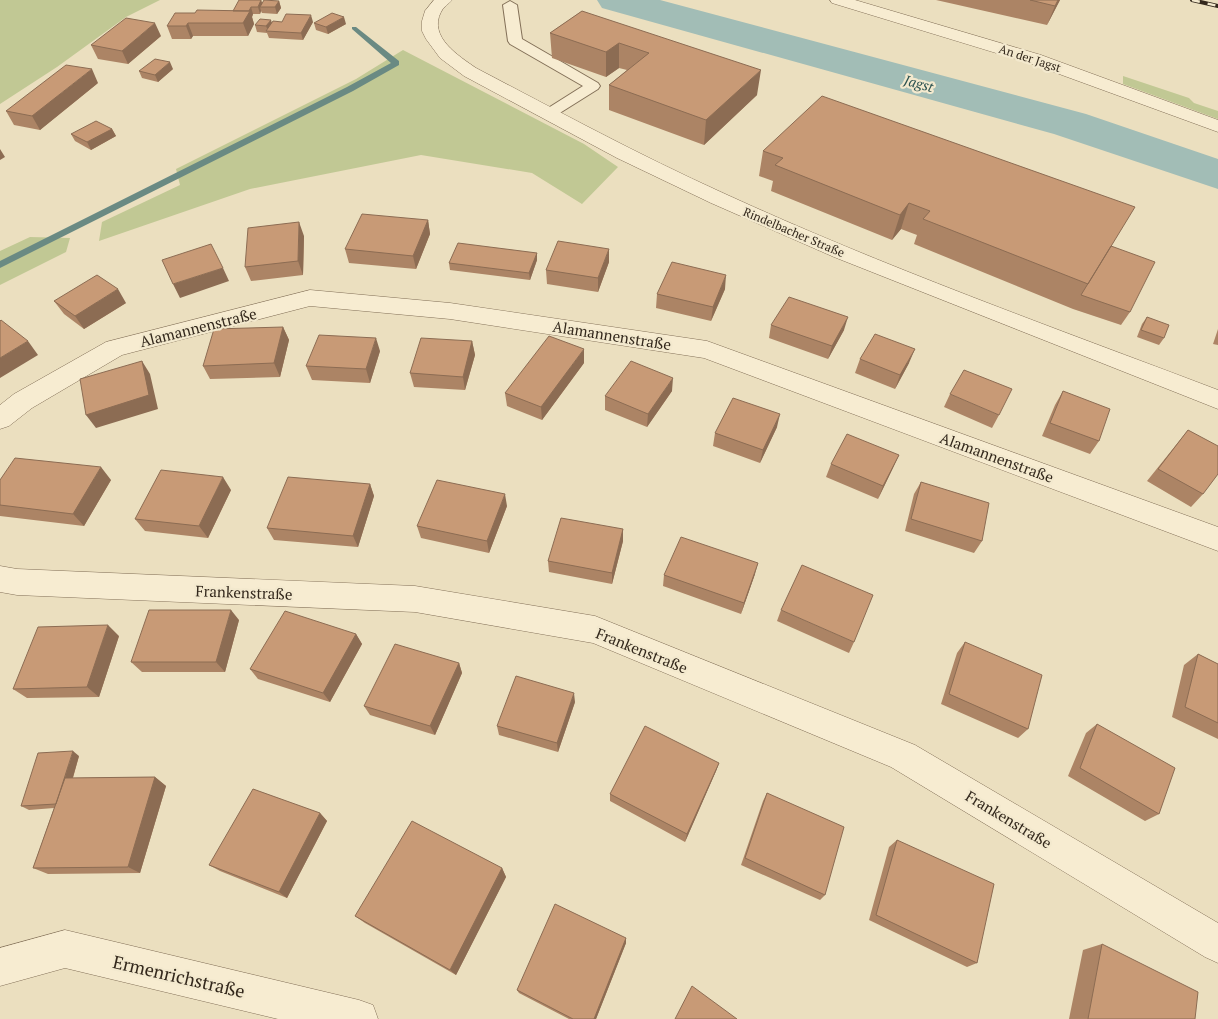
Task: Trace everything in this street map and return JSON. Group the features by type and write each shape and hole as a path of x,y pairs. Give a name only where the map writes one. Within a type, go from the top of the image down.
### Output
{"street":[{"name":"Rindelbacher Straße","path":"444,0 433,11 430,28 432,38 444,53 470,72 550,114 716,198 835,251 1218,400"},
{"name":"An der Jagst","path":"838,0 1036,59 1218,126"},
{"name":"Alamannenstraße","path":"0,419 23,401 114,348 310,298 450,311 707,350 1218,539"},
{"name":"Frankenstraße","path":"0,580 415,599 595,630 903,756 1218,944"},
{"name":"Ermenrichstraße","path":"0,967 65,948 359,1019"}],"lane":[{"path":"510,5 515,41 593,86 550,114"}],"green space":[{"path":"0,0 160,0 126,17 57,67 0,104"},
{"path":"403,50 584,144 618,167 582,204 532,173 421,155 250,189 99,241 102,222 180,185 176,169 356,79"},
{"path":"1123,76 1189,98 1194,103 1218,111 1218,119 1123,84"},
{"path":"30,237 70,238 66,252 0,285 0,251"}],"building":[{"path":"239,0 261,0 258,7 251,7 249,11 233,11"},
{"path":"264,0 279,1 275,7 260,7"},
{"path":"1030,0 1058,0 1055,6"},
{"path":"197,10 250,11 243,23 188,23 186,26 167,26 175,13 195,13"},
{"path":"582,11 761,70 706,120 609,85 649,53 619,43 606,52 550,33"},
{"path":"332,13 344,17 326,27 314,23"},
{"path":"286,14 311,15 301,33 266,31 273,21 282,22"},
{"path":"126,18 155,23 122,51 91,45"},
{"path":"260,19 271,20 266,26 255,25"},
{"path":"155,59 170,62 155,75 139,71"},
{"path":"66,65 92,69 32,116 6,111"},
{"path":"822,96 1135,207 1088,284 923,219 930,211 909,203 900,215 775,165 783,158 763,151"},
{"path":"96,121 112,129 87,142 71,134"},
{"path":"362,214 428,220 413,256 345,249"},
{"path":"299,222 298,261 245,267 248,228"},
{"path":"558,241 609,249 598,278 546,270"},
{"path":"458,243 537,253 529,273 449,263"},
{"path":"211,244 223,268 173,284 162,260"},
{"path":"1111,246 1155,262 1130,312 1081,295"},
{"path":"672,262 726,275 713,307 657,294"},
{"path":"97,275 118,289 75,316 54,301"},
{"path":"789,297 848,317 832,346 771,325"},
{"path":"1147,317 1169,325 1164,338 1141,330"},
{"path":"0,321 28,341 0,358"},
{"path":"283,327 274,363 203,366 214,329"},
{"path":"875,334 915,349 900,375 860,359"},
{"path":"319,335 376,338 366,369 306,366"},
{"path":"549,336 584,349 541,407 505,393"},
{"path":"421,338 472,341 463,377 410,373"},
{"path":"142,361 149,395 86,415 80,379"},
{"path":"631,361 673,378 648,414 605,396"},
{"path":"964,370 1012,389 999,415 950,394"},
{"path":"1063,391 1110,409 1099,441 1050,423"},
{"path":"733,398 780,414 763,450 715,433"},
{"path":"1188,430 1218,446 1218,474 1203,494 1158,469"},
{"path":"847,434 899,455 883,486 831,464"},
{"path":"15,458 101,467 73,514 0,505 0,480"},
{"path":"161,470 223,477 199,526 135,519"},
{"path":"288,477 370,484 353,536 267,528"},
{"path":"437,480 505,494 487,541 417,526"},
{"path":"921,482 989,503 982,541 911,519"},
{"path":"561,518 623,529 612,573 548,561"},
{"path":"681,537 758,563 744,603 664,575"},
{"path":"802,565 873,595 854,642 781,610"},
{"path":"149,610 231,610 216,662 131,662"},
{"path":"285,611 356,634 323,693 250,669"},
{"path":"108,625 87,687 13,689 38,627"},
{"path":"965,642 1042,675 1028,729 949,694"},
{"path":"395,644 459,663 430,726 364,706"},
{"path":"1198,654 1218,664 1218,723 1185,707"},
{"path":"516,676 574,693 557,743 497,726"},
{"path":"1097,724 1175,768 1159,814 1080,768"},
{"path":"645,726 719,763 687,834 610,794"},
{"path":"73,751 56,804 21,806 38,753"},
{"path":"155,777 128,867 33,868 65,778"},
{"path":"253,789 320,813 279,892 209,865"},
{"path":"767,793 844,827 825,895 745,858"},
{"path":"412,821 502,868 450,970 355,916"},
{"path":"897,840 994,884 977,963 876,915"},
{"path":"555,904 626,938 594,1019 573,1019 517,990"},
{"path":"1102,944 1198,992 1195,1019 1088,1019"},
{"path":"692,986 737,1019 675,1019"}],"waterway":[{"name":"Jagst","path":"616,0 1070,124 1218,175"},
{"path":"0,265 350,89 396,63 354,28"}],"railway":[{"path":"1192,0 1218,6"}]}
